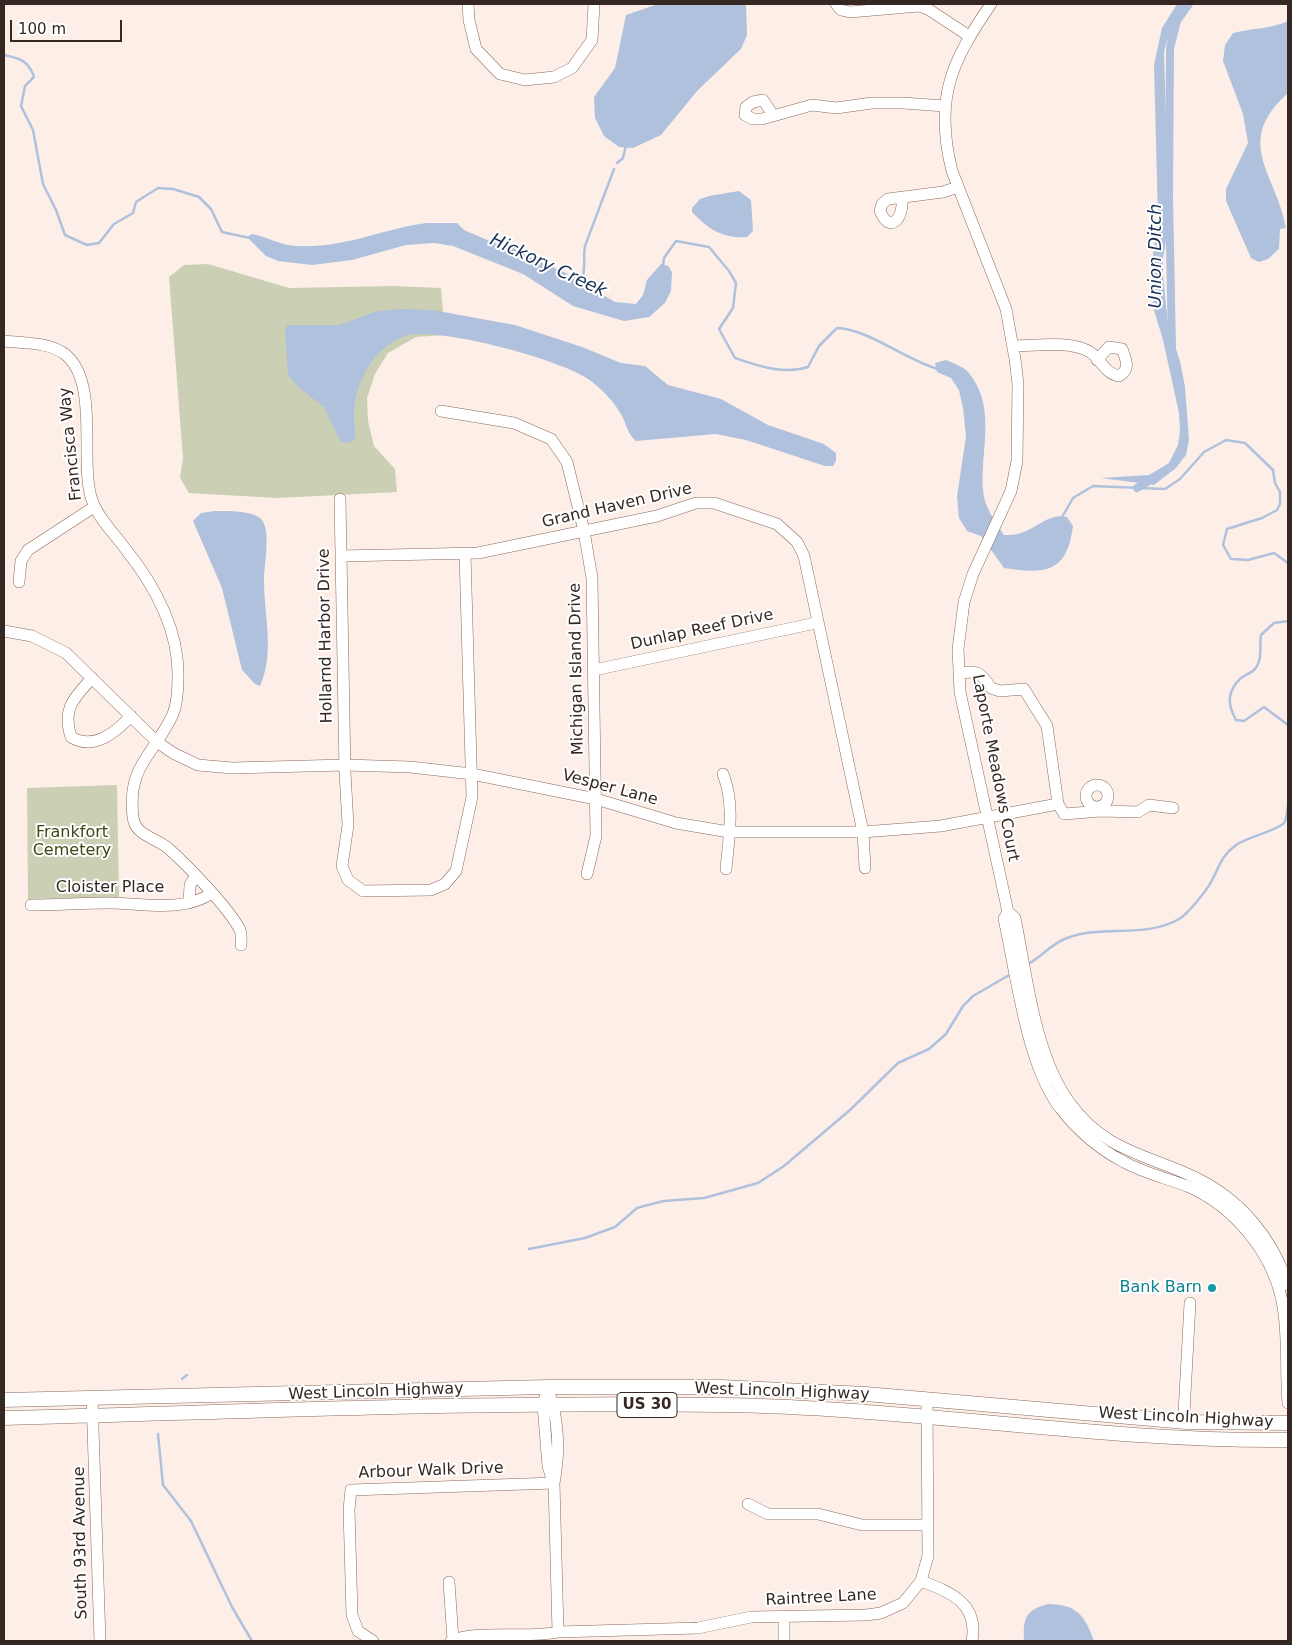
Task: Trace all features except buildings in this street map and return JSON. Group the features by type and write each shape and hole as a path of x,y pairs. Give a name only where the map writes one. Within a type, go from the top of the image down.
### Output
{"main road":[{"name":"West Lincoln Highway","path":"4,1400 547,1387 721,1387 928,1400 1186,1422 1288,1423"},
{"name":"West Lincoln Highway","path":"4,1418 549,1405 721,1405 927,1417 1185,1439 1288,1440"}],"street":[{"path":"468,4 469,20 476,49 500,74 525,80 554,77 572,68 592,40 594,4"},
{"path":"836,4 841,10 850,12 886,6 919,6 928,9 969,36"},
{"name":"Laporte Meadows Court","path":"991,4 969,36 951,74 945,106 947,152 958,187 1006,309 1018,384 1017,461 1007,504 979,562 964,602 958,649 960,692 1008,912 1015,918 1047,1058 1057,1082 1070,1103 1094,1127 1122,1148 1193,1176 1230,1198 1261,1230 1278,1259 1288,1285"},
{"path":"774,115 812,105 836,108 872,103 945,106"},
{"path":"902,198 943,192 958,187"},
{"name":"Francisca Way","path":"4,340 42,345 66,355 81,378 86,409 88,481 94,507 102,521 147,576 165,613 178,668 174,713 138,769 133,797 135,826 139,831 168,848 195,877"},
{"path":"1013,346 1078,347 1092,353 1097,360"},
{"name":"Michigan Island Drive","path":"441,411 514,423 551,439 567,462 585,536 592,578 596,836 587,874"},
{"name":"Hollarnd Harbor Drive","path":"340,500 345,768 348,825 342,866 351,884 370,892 431,890 449,880 458,864 471,810 472,774"},
{"name":"Grand Haven Drive","path":"341,556 465,554 495,550 585,536 696,503 714,503 777,524 797,542 804,556 816,623 863,832 864,868"},
{"path":"19,582 21,561 28,550 94,507"},
{"path":"465,554 472,774"},
{"name":"Dunlap Reef Drive","path":"594,670 816,623"},
{"name":"Vesper Lane","path":"4,631 32,636 66,653 157,742 172,753 198,765 232,768 410,767 472,774 596,798 676,823 729,832 863,832 941,826 1058,804"},
{"path":"959,673 976,671 983,676 991,688 1000,691 1024,689 1046,726 1058,804 1064,814 1101,809 1138,812 1149,805 1173,808"},
{"path":"92,678 72,700 68,714 71,737 78,741 98,741 118,729 131,716"},
{"path":"723,774 730,796 726,869"},
{"path":"195,877 212,893 240,930 241,945"},
{"name":"Cloister Place","path":"189,903 190,885 195,877"},
{"name":"Cloister Place","path":"31,905 110,903 151,905 189,903 199,901 212,893"},
{"name":"Laporte Meadows Court","path":"1008,912 1004,919 1031,1045 1045,1084 1059,1108 1099,1147 1125,1163 1188,1187 1210,1198 1230,1213 1246,1230 1263,1253 1282,1301 1286,1331 1288,1403"},
{"path":"1186,1422 1184,1413 1190,1303"},
{"path":"547,1387 549,1405 548,1466 554,1483 558,1632"},
{"name":"South 93rd Avenue","path":"92,1398 100,1641"},
{"name":"Raintree Lane","path":"452,1641 468,1637 542,1636 558,1632 705,1627 739,1618 882,1613 903,1602 921,1581 928,1556 928,1400"},
{"name":"Arbour Walk Drive","path":"373,1641 358,1630 352,1615 349,1509 351,1490 554,1483"},
{"path":"748,1504 768,1514 818,1514 862,1525 928,1525"},
{"path":"921,1581 947,1591 965,1604 973,1628 972,1641"},
{"path":"449,1582 452,1641"},
{"path":"784,1617 784,1641"},
{"path":"666,1628 667,1641"}],"green space":[{"path":"208,264 289,288 392,286 441,288 445,335 416,337 388,353 375,374 367,398 368,421 374,446 395,469 397,492 278,498 189,493 180,478 183,458 169,277 184,265"},
{"name":"Frankfort Cemetery","path":"117,785 119,897 28,899 27,788"}],"water":[{"path":"658,4 746,4 747,35 741,49 698,90 661,135 633,148 619,147 604,136 595,118 594,97 615,68 626,15"},
{"path":"1177,4 1185,4 1181,17 1165,47 1164,54 1168,184 1167,234 1163,259 1163,275 1168,325 1180,361 1185,387 1189,440 1186,455 1176,468 1154,485 1101,478 1149,475 1169,463 1178,445 1180,431 1179,413 1163,340 1153,307 1153,254 1158,219 1154,65 1162,28"},
{"path":"1288,21 1288,93 1271,111 1263,128 1260,143 1263,159 1286,228 1280,229 1279,249 1268,259 1259,262 1251,258 1226,201 1226,189 1248,143 1243,114 1223,61 1225,45 1233,33 1275,26"},
{"path":"739,191 751,200 753,231 747,237 731,236 716,232 692,212 692,208 700,199"},
{"path":"426,223 457,223 464,230 492,242 517,249 533,259 564,272 615,302 636,304 643,295 647,280 661,264 668,266 672,272 671,291 665,303 649,317 624,321 573,306 523,274 453,246 434,243 406,245 352,260 312,265 278,261 266,256 247,237 252,234 279,243 296,246 330,245"},
{"path":"399,309 432,310 515,325 582,347 621,363 645,366 668,385 721,399 768,425 824,444 836,453 836,461 833,466 825,466 746,440 716,434 636,441 629,433 623,418 609,398 591,381 577,373 531,355 474,341 425,334 409,335 401,338 386,347 374,358 364,374 355,400 355,440 348,443 340,441 324,407 298,387 288,375 285,329 288,325 339,325 378,311"},
{"path":"946,360 969,373 978,386 983,400 985,430 983,490 990,514 1004,535 1015,535 1027,531 1049,519 1061,516 1067,517 1073,526 1070,542 1065,554 1059,562 1051,567 1031,571 1004,568 981,536 967,531 959,518 957,497 966,436 959,390 951,378 937,372 935,363"},
{"path":"215,511 253,514 262,520 265,525 267,540 264,594 268,647 267,660 260,686 255,684 242,670 222,588 193,521 201,513"},
{"path":"1048,1604 1066,1606 1078,1613 1087,1624 1094,1641 1024,1641 1024,1627 1027,1617 1034,1609"}],"waterway":[{"name":"Union Ditch","path":"1172,347 1169,197 1170,48 1177,21 1189,4"},
{"name":"Hickory Creek","path":"4,55 23,61 29,67 34,77 25,86 21,106 33,130 43,184 56,210 65,235 87,245 99,243 114,224 133,213 136,202 158,188 173,189 199,197 211,209 222,232 250,238"},
{"path":"617,163 623,158 626,145"},
{"path":"582,279 585,246 614,169"},
{"name":"Hickory Creek","path":"663,266 664,258 676,241 709,247 729,271 736,283 733,308 719,329 735,358 780,370 808,367 819,346 837,328 849,330 874,339 913,359 938,369"},
{"name":"Hickory Creek","path":"1061,519 1073,498 1093,486 1165,489 1180,479 1204,452 1226,440 1245,443 1273,470 1275,483 1280,492 1280,504 1277,510 1262,518 1227,529 1223,545 1231,559 1248,560 1274,553 1288,563"},
{"name":"Hickory Creek","path":"1137,488 1149,481"},
{"name":"Hickory Creek","path":"1288,621 1274,623 1261,635 1260,657 1257,665 1255,669 1236,683 1230,698 1231,709 1236,720 1244,721 1264,707 1288,725"},
{"path":"1026,965 1061,941 1080,934 1152,928 1166,925 1183,917 1205,891 1227,854 1241,842 1281,826 1286,819 1288,805"},
{"path":"529,1249 585,1238 615,1227 637,1208 664,1201 704,1198 758,1183 784,1166 850,1110 898,1063 929,1049 946,1034 963,1006 973,996 1011,974"},
{"path":"182,1379 187,1375"},
{"path":"158,1434 163,1485 191,1521 232,1607 252,1641"}],"place":[{"name":"Bank Barn","path":"1212,1288"}]}
